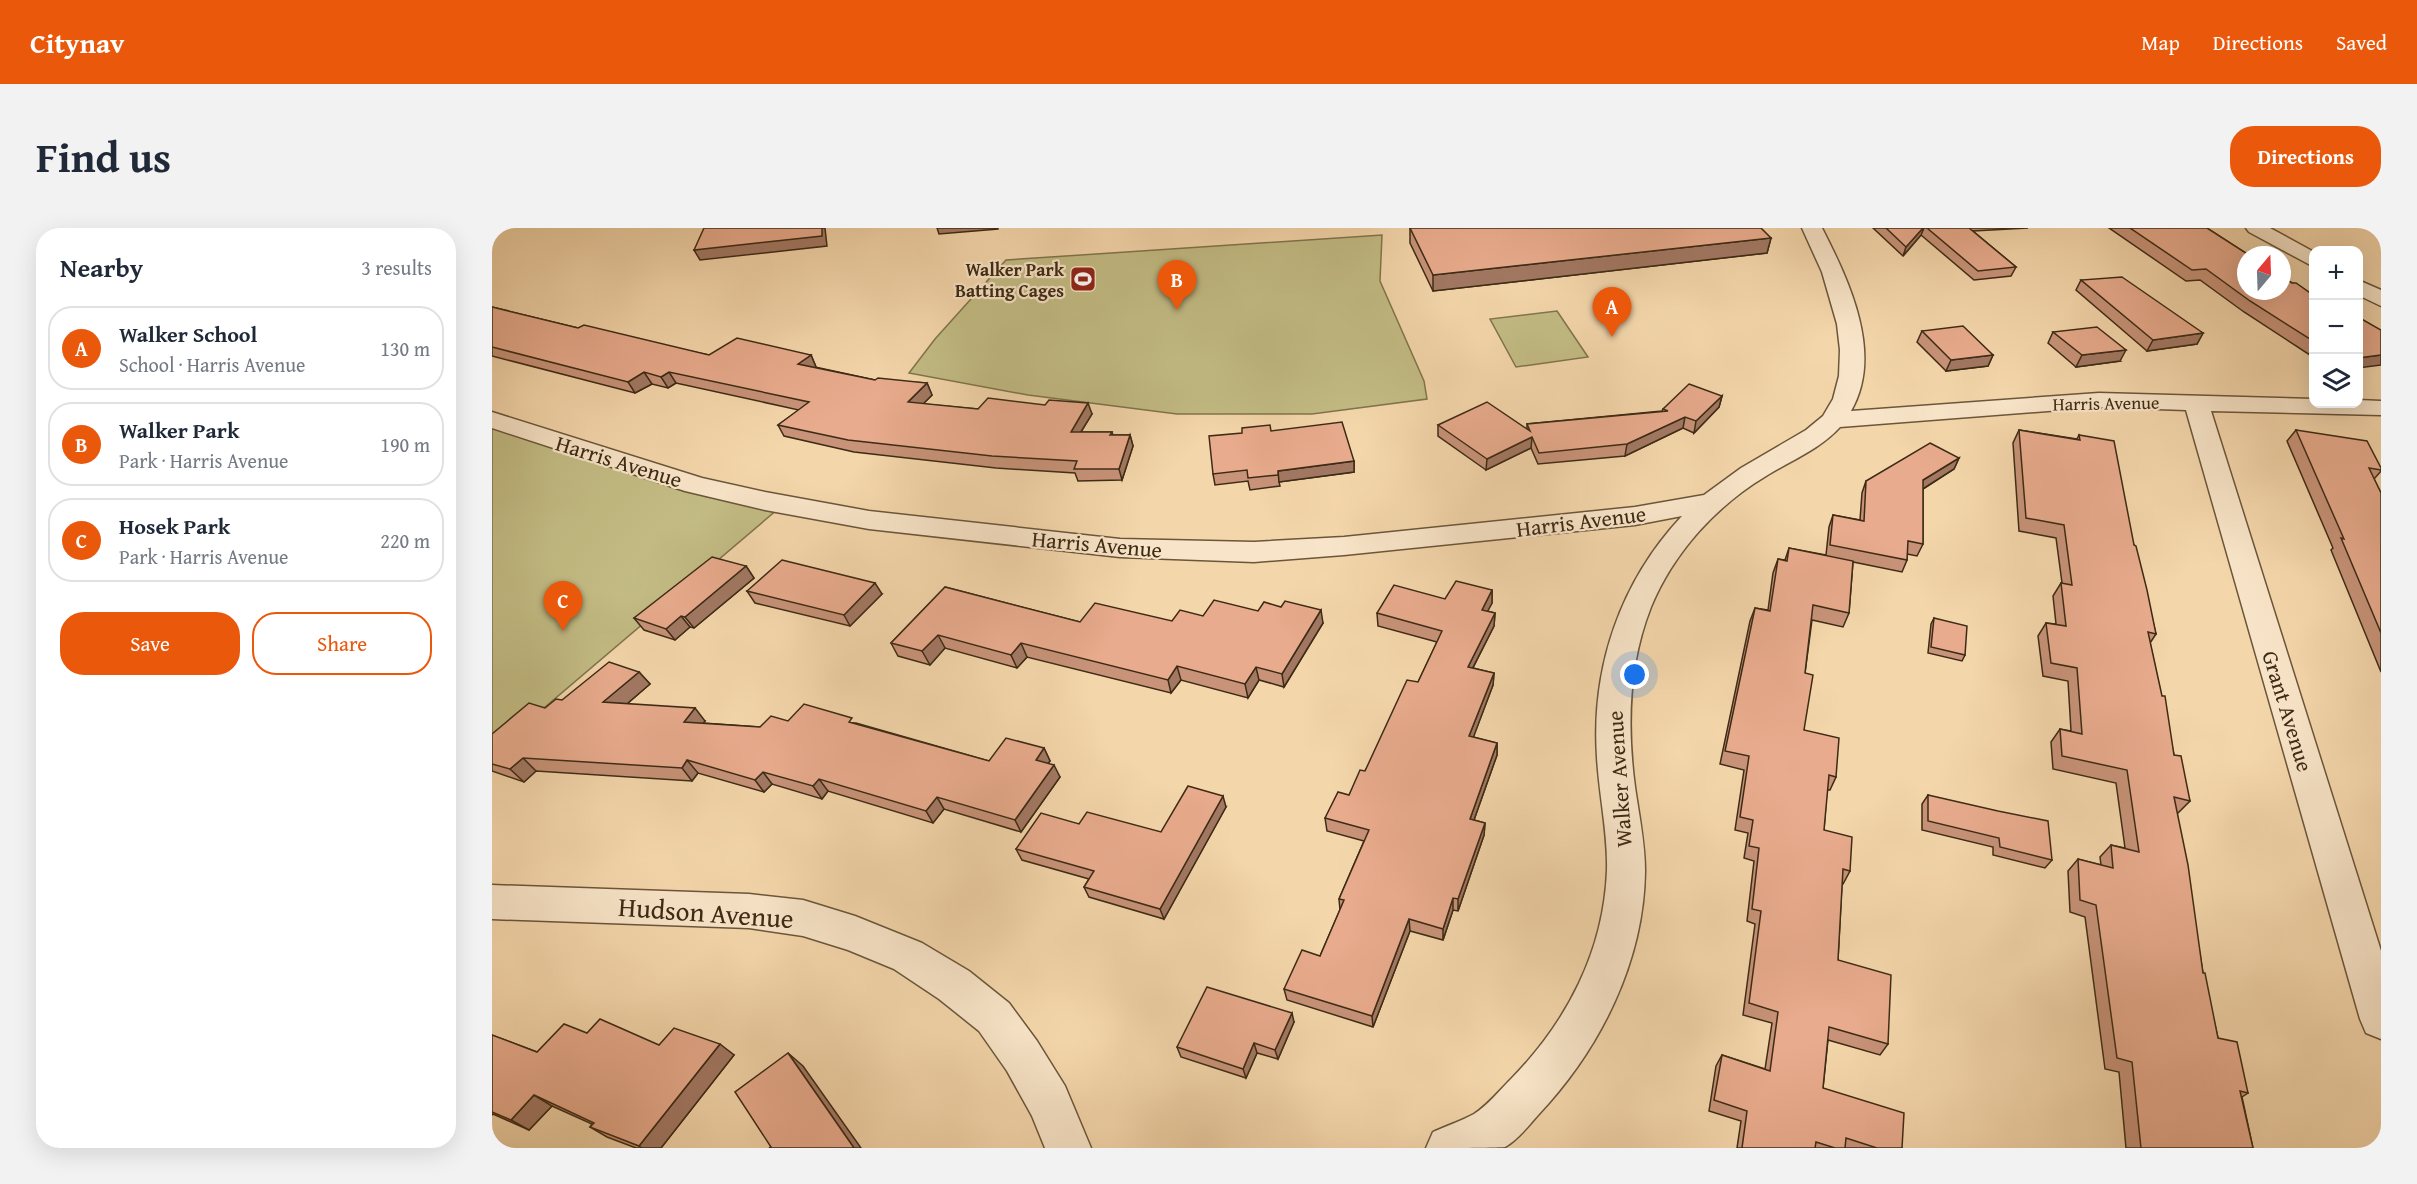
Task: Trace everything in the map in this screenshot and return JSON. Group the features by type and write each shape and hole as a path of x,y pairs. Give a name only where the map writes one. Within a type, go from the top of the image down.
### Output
{"street":[{"name":"Walker Avenue","path":"1449,1148 1491,1129 1536,1087 1578,1031 1592,1005 1614,949 1622,912 1626,870 1624,835 1615,775 1613,710 1616,676 1635,609 1670,546 1713,502 1749,475 1790,451 1833,420 1846,397 1852,369 1852,347 1842,300 1829,264 1812,228"},
{"path":"2256,228 2309,259"},
{"path":"2363,289 2381,299"},
{"name":"Harris Avenue","path":"1833,420 2099,400 2381,408"},
{"name":"Grant Avenue","path":"2196,403 2381,1019"},
{"name":"Harris Avenue","path":"492,420 676,479 765,501 891,523 1120,548 1254,552 1344,546 1635,516 1713,502"},
{"name":"Hudson Avenue","path":"492,902 749,911 803,918 855,934 908,956 954,985 994,1017 1022,1056 1049,1102 1068,1148"}],"shaded area":[{"path":"1382,235 1380,281 1424,381 1427,399 1312,414 1177,414 1028,395 909,373 935,339 1006,260"},
{"path":"1557,311 1588,357 1516,367 1490,319"},
{"path":"492,427 778,509 492,752"}],"building":[{"path":"704,228 822,228 822,236 694,250"},
{"path":"1410,228 1761,228 1771,238 1433,275"},
{"path":"1886,228 1923,228 1906,247"},
{"path":"1927,228 1969,228 2016,267 1978,271"},
{"path":"2130,228 2207,228 2237,247 2237,292 2206,269 2192,270"},
{"path":"2122,277 2203,333 2153,340 2081,280"},
{"path":"2291,282 2296,283 2309,292 2309,338 2250,301 2291,300"},
{"path":"492,307 578,328 584,325 709,355 737,338 811,355 798,364 875,380 878,378 927,383 908,402 978,409 988,398 1045,405 1049,400 1088,403 1071,432 1112,432 1110,435 1130,435 1119,469 1074,469 1077,461 992,456 848,440 778,425 809,402 669,372 661,377 644,372 628,382 492,347"},
{"path":"2363,320 2381,330 2381,355 2363,357"},
{"path":"1963,326 1993,355 1951,360 1922,331"},
{"path":"2097,327 2126,350 2082,355 2053,332"},
{"path":"1689,384 1722,396 1696,421 1685,417 1627,444 1539,453 1532,437 1487,459 1438,425 1487,402 1530,431 1527,424 1668,411 1663,409"},
{"path":"1342,422 1354,461 1278,471 1278,475 1248,478 1247,470 1213,474 1209,436 1242,433 1242,428 1270,425 1271,431"},
{"path":"2019,430 2080,440 2079,435 2114,441 2134,545 2147,590 2156,634 2148,632 2162,696 2165,696 2174,755 2181,756 2190,801 2174,797 2188,865 2203,973 2205,973 2218,1038 2237,1042 2248,1093 2240,1091 2253,1148 2141,1148 2132,1062 2117,1058 2096,905 2080,900 2078,859 2113,868 2111,845 2139,852 2127,770 2062,756 2060,729 2082,734 2077,668 2051,663 2046,623 2066,626 2061,583 2072,585 2064,525 2026,518"},
{"path":"2296,430 2367,441 2381,468 2381,470 2369,468 2381,493 2381,633 2341,538 2344,539"},
{"path":"1930,443 1959,458 1923,480 1923,544 1908,541 1907,560 1830,545 1833,515 1864,521 1866,481"},
{"path":"1789,548 1853,561 1849,613 1813,605 1805,673 1813,675 1804,730 1839,738 1836,777 1829,775 1824,830 1852,837 1850,871 1843,869 1838,960 1891,975 1888,1044 1829,1027 1823,1088 1904,1113 1902,1148 1877,1148 1846,1138 1845,1148 1835,1148 1816,1142 1815,1148 1742,1148 1747,1111 1714,1100 1722,1055 1770,1071 1778,1012 1749,1003 1761,911 1752,909 1759,848 1749,846 1753,820 1740,817 1749,756 1725,751 1755,608 1770,611 1778,559 1787,561"},
{"path":"712,557 746,566 685,617 681,616 666,629 634,618"},
{"path":"782,560 875,583 844,615 747,591"},
{"path":"1456,581 1492,590 1482,610 1495,613 1468,667 1494,673 1469,736 1497,743 1470,819 1485,823 1458,899 1453,898 1443,929 1409,919 1372,1016 1284,989 1302,950 1320,956 1344,900 1339,899 1369,830 1325,818 1338,792 1349,795 1360,770 1365,771 1407,680 1418,682 1442,631 1377,613 1394,585 1445,599"},
{"path":"945,587 1080,622 1095,603 1172,621 1180,610 1203,616 1214,600 1258,611 1264,602 1281,607 1285,601 1321,610 1282,674 1256,667 1245,684 1177,666 1168,680 1021,643 1011,655 938,635 922,651 891,643"},
{"path":"1934,618 1967,626 1965,655 1931,647"},
{"path":"609,662 639,672 603,702 695,708 684,722 760,727 771,716 788,721 804,704 852,718 849,722 989,761 1006,738 1044,748 1036,760 1054,765 1015,820 937,797 926,811 819,779 813,786 763,772 755,780 687,760 682,768 523,758 510,769 492,764 492,734 529,703 545,708 556,699 562,700"},
{"path":"1188,786 1223,796 1160,909 1084,887 1094,871 1016,849 1041,813 1079,824 1087,812 1161,832"},
{"path":"1928,795 2048,821 2052,860 2000,847 1999,838 1928,821"},
{"path":"1207,987 1292,1013 1275,1050 1254,1043 1243,1069 1177,1047"},
{"path":"600,1019 659,1045 674,1028 720,1044 639,1146 590,1127 594,1123 534,1095 511,1120 492,1112 492,1035 537,1052 564,1024 587,1033"},
{"path":"788,1053 854,1148 769,1148 771,1147 735,1092"}],"place":[{"name":"Walker Park Batting Cages","path":"1083,279"},
{"name":"Walker Park","path":"1177,310"},
{"name":"Walker School","path":"1612,337"},
{"name":"Hosek Park","path":"563,631"}]}
